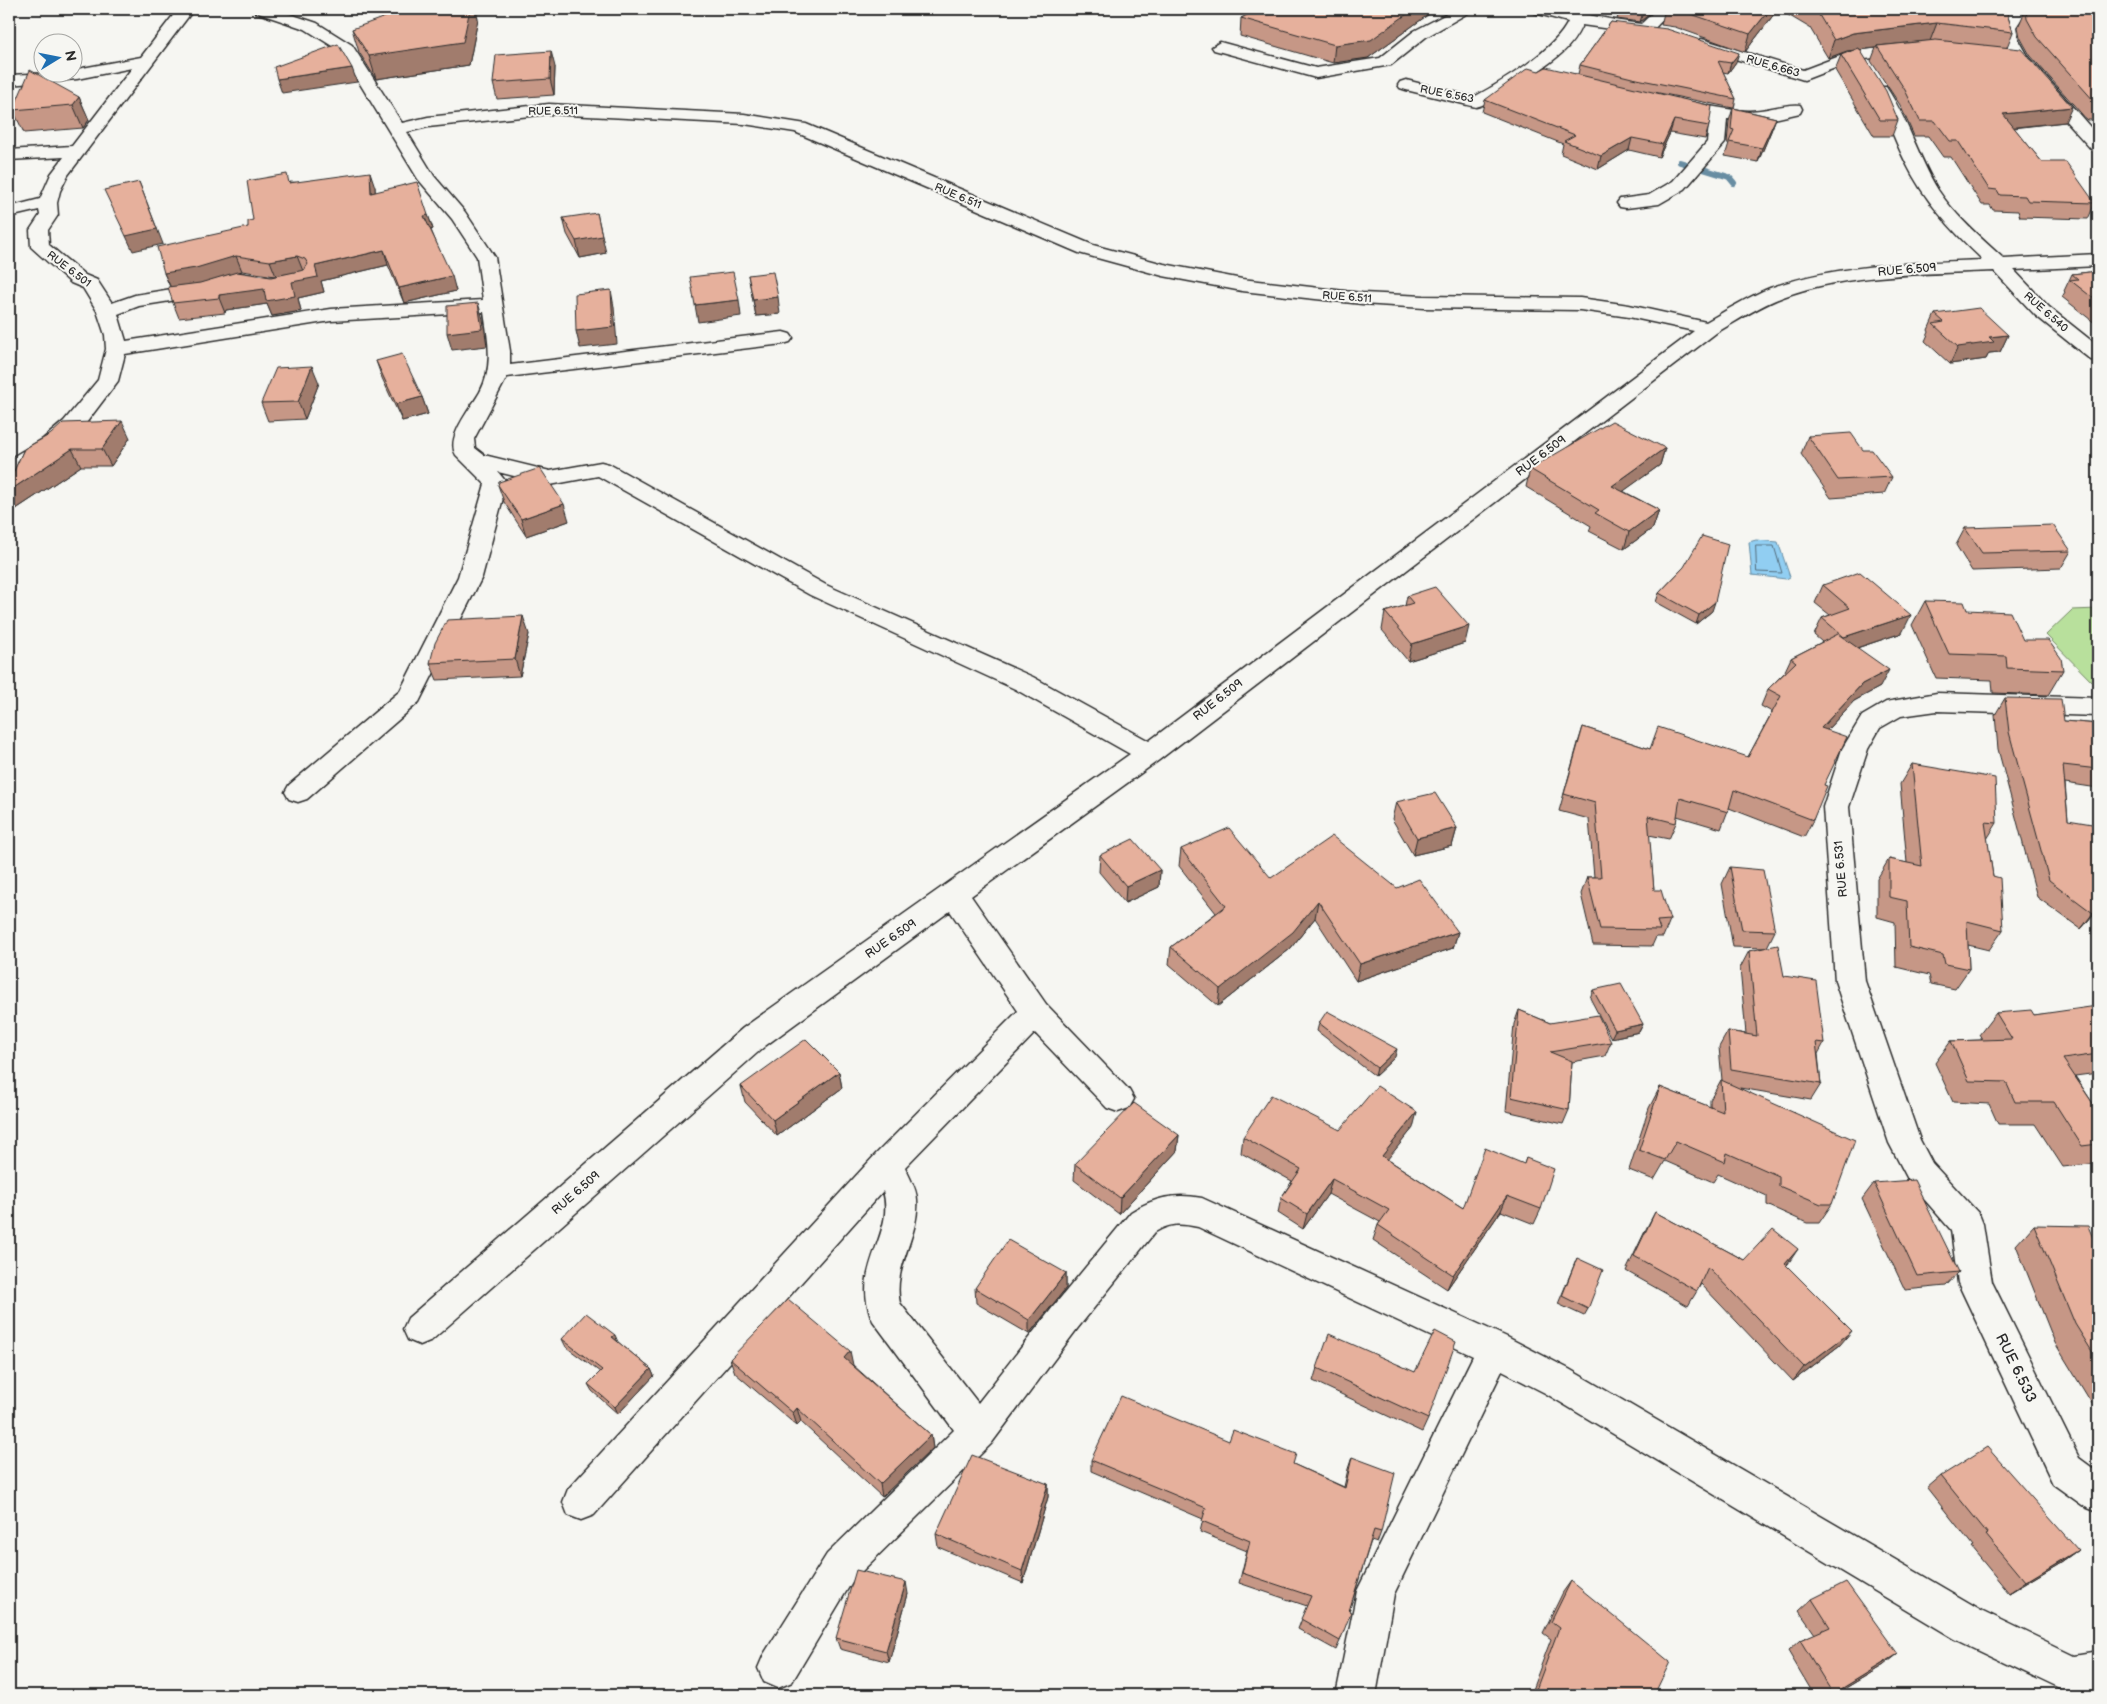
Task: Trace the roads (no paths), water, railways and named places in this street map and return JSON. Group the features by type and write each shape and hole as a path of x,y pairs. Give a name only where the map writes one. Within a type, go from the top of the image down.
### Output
{"street":[{"name":"RUE 6.501","path":"9,468 51,444 72,426 108,381 116,349 115,335 107,311 90,284 78,279 40,247 39,230 49,215 48,203 60,174 76,150 145,61 182,18 186,9"},
{"path":"260,9 311,26 346,48 427,179 472,233 486,257 500,351 499,372 463,439 464,450 476,460 496,483 470,577 410,696 298,792"},
{"path":"1220,47 1316,73 1385,62 1420,34 1466,9"},
{"path":"1536,9 1576,20 1668,32"},
{"path":"1645,29 1665,9"},
{"path":"2020,9 2010,19 2007,26 2013,57 2098,146"},
{"name":"RUE 6.563","path":"1406,86 1476,102 1492,94 1530,69 1569,36 1576,20"},
{"name":"RUE 6.663","path":"1686,38 1803,75 1865,67 1924,48"},
{"path":"9,80 77,74 145,61"},
{"name":"RUE 6.540","path":"1865,67 1890,106 1913,160 1931,193 1958,226 1998,264 2042,311 2098,356"},
{"path":"1530,69 1549,74"},
{"path":"1656,100 1719,113 1753,115 1794,109"},
{"name":"RUE 6.511","path":"397,129 437,120 548,109 674,114 777,122 800,128 1086,249 1159,270 1231,283 1315,294 1403,301 1578,304 1616,308 1709,329"},
{"path":"1626,203 1653,200 1679,185 1716,143 1719,113"},
{"path":"9,155 76,150"},
{"path":"9,212 48,203"},
{"name":"RUE 6.509","path":"420,1329 754,1037 1150,753 1709,329 1752,304 1786,289 1817,281 1886,272 1998,264 2098,260"},
{"path":"107,311 135,301 206,290 226,283"},
{"path":"116,349 331,315 493,305"},
{"path":"499,372 783,338"},
{"path":"476,460 550,478 601,469 818,590 1024,682 1150,753"},
{"name":"RUE 6.531","path":"1967,1224 1921,1172 1905,1143 1850,981 1836,807 1856,749 1871,722 1895,708 1937,702 2098,707"},
{"path":"954,894 1036,1014 1118,1099"},
{"path":"581,1502 887,1164 1036,1014"},
{"path":"887,1164 901,1198 900,1222 882,1279 880,1296 885,1310 978,1432"},
{"path":"778,1668 840,1566 978,1432 1065,1318 1143,1222 1158,1212 1175,1207 1202,1213 1495,1348 1557,1381 1675,1449 1969,1625 2072,1675 2098,1671"},
{"name":"RUE 6.533","path":"1967,1224 1975,1283 2066,1471 2098,1494"},
{"path":"1356,1695 1376,1591 1495,1348"}],"water":[{"path":"1756,540 1778,542 1790,577 1786,579 1752,575 1749,542"}],"waterway":[{"path":"1680,162 1729,177 1734,183"}]}
